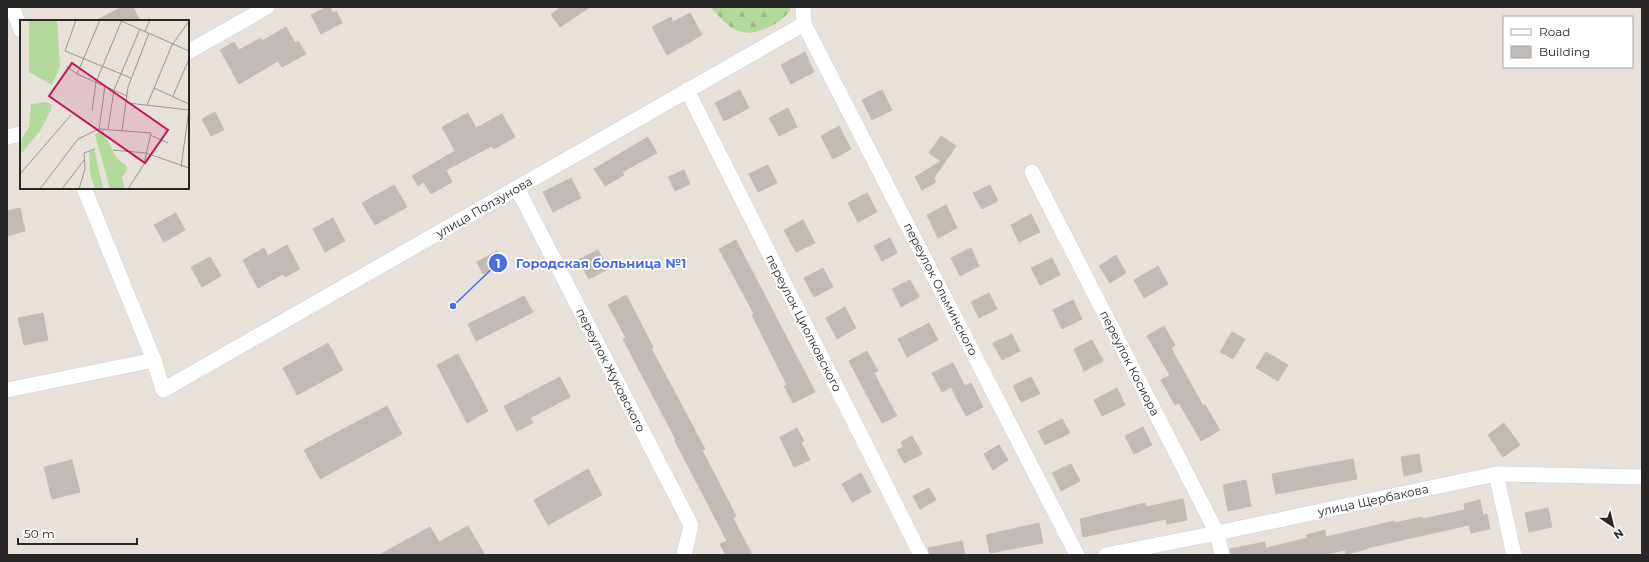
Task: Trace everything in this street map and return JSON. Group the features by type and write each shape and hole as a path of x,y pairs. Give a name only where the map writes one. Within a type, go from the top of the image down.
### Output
{"street":[{"path":"12,7 20,27"},
{"path":"189,51 267,7"},
{"path":"803,7 804,24"},
{"name":"улица Ползунова","path":"154,360 163,390 804,24"},
{"name":"переулок Ольминского","path":"804,24 1077,555"},
{"name":"переулок Циолковского","path":"687,90 921,555"},
{"path":"7,137 20,134"},
{"name":"переулок Косиора","path":"1032,172 1217,533 1222,555"},
{"name":"переулок Жуковского","path":"517,188 691,525 684,555"},
{"path":"7,390 154,360 84,189"},
{"path":"1496,474 1514,555"},
{"name":"улица Щербакова","path":"1106,555 1496,474 1642,477"}],"green space":[{"path":"710,7 791,7 789,12 780,21 760,31 748,33 736,30 729,26"}],"building":[{"path":"122,7 133,7 140,20 97,20"},
{"path":"330,7 333,13 336,11 342,23 321,34 311,15"},
{"path":"562,7 590,7 560,27 551,14"},
{"path":"690,13 702,35 667,55 652,27 671,17 673,22"},
{"path":"286,27 295,43 298,41 306,54 282,67 278,61 239,84 220,50 234,42 239,50 261,38 262,41"},
{"path":"805,52 814,72 791,84 781,65"},
{"path":"740,90 749,108 724,121 715,103"},
{"path":"882,90 892,110 872,120 862,100"},
{"path":"788,108 797,127 779,136 769,118"},
{"path":"215,112 224,130 211,136 202,119"},
{"path":"468,113 476,128 502,114 515,137 494,149 492,146 446,170 452,182 431,194 424,182 418,186 412,176 455,151 442,127"},
{"path":"839,126 851,149 833,159 821,136"},
{"path":"941,136 956,146 934,178 936,182 922,190 915,177 941,161 929,153"},
{"path":"648,137 657,153 622,172 624,175 605,186 594,169"},
{"path":"768,165 777,183 758,192 749,174"},
{"path":"684,170 690,184 675,191 668,177"},
{"path":"571,178 581,198 553,212 543,192"},
{"path":"394,185 407,207 375,225 362,203"},
{"path":"990,185 998,201 982,209 973,193"},
{"path":"867,193 877,212 858,222 848,203"},
{"path":"946,205 957,228 938,238 927,215"},
{"path":"20,208 25,231 7,236 7,211"},
{"path":"176,213 185,230 164,242 154,225"},
{"path":"1031,214 1040,232 1019,242 1011,225"},
{"path":"333,218 345,241 325,252 313,229"},
{"path":"803,220 815,243 796,252 784,230"},
{"path":"890,238 897,253 882,261 874,246"},
{"path":"736,240 815,392 793,403 784,386 787,385 752,315 754,314 719,249"},
{"path":"287,245 300,269 285,277 283,274 258,288 243,260 264,248 268,256"},
{"path":"971,248 979,266 960,276 951,258"},
{"path":"598,250 608,269 589,279 578,260"},
{"path":"497,251 503,264 483,274 477,262"},
{"path":"1116,255 1126,273 1110,283 1099,266"},
{"path":"210,257 221,276 202,287 191,267"},
{"path":"1052,258 1060,275 1040,285 1031,268"},
{"path":"1158,266 1168,284 1144,298 1134,280"},
{"path":"823,268 833,287 814,297 804,278"},
{"path":"910,280 919,297 901,307 892,289"},
{"path":"989,293 997,309 979,318 971,302"},
{"path":"626,295 653,347 651,348 705,449 702,450 736,516 733,518 752,555 726,555 720,544 727,541 623,339 626,338 608,305"},
{"path":"524,296 533,312 476,341 468,324"},
{"path":"1073,300 1082,319 1062,329 1053,310"},
{"path":"845,307 856,328 837,339 826,318"},
{"path":"43,313 48,340 24,345 18,318"},
{"path":"929,323 938,340 907,357 898,339"},
{"path":"1164,326 1175,345 1171,348 1203,406 1205,405 1220,430 1201,441 1179,403 1175,405 1161,380 1170,375 1147,336"},
{"path":"1232,332 1245,339 1233,359 1220,352"},
{"path":"1012,334 1020,351 1002,360 993,343"},
{"path":"1092,340 1103,361 1084,371 1074,349"},
{"path":"328,343 343,370 297,395 283,368"},
{"path":"867,351 878,371 874,373 897,416 882,423 849,361"},
{"path":"1266,352 1288,365 1278,381 1256,368"},
{"path":"458,354 488,411 467,423 437,365"},
{"path":"953,363 965,386 971,383 983,407 966,416 951,387 942,392 932,373"},
{"path":"560,377 570,397 530,418 533,423 517,431 504,406"},
{"path":"1031,377 1040,394 1021,402 1013,386"},
{"path":"1117,388 1125,405 1102,416 1094,400"},
{"path":"387,406 402,434 320,479 304,450"},
{"path":"1062,419 1070,433 1045,445 1038,431"},
{"path":"1504,423 1520,445 1503,457 1488,435"},
{"path":"1143,427 1152,445 1134,454 1125,436"},
{"path":"797,428 804,441 801,442 810,460 794,467 780,437"},
{"path":"912,436 922,454 904,463 897,450 903,447 901,442"},
{"path":"999,445 1008,460 993,470 984,454"},
{"path":"1419,454 1422,472 1404,476 1401,457"},
{"path":"1353,459 1357,479 1276,494 1272,474"},
{"path":"72,460 80,492 52,499 44,467"},
{"path":"1071,464 1080,481 1061,491 1052,473"},
{"path":"588,469 602,495 548,525 534,500"},
{"path":"861,473 871,492 852,502 842,484"},
{"path":"1246,480 1251,506 1228,511 1223,485"},
{"path":"929,488 936,500 920,509 913,496"},
{"path":"1183,499 1187,520 1167,524 1166,519 1083,537 1080,519 1145,503 1146,507"},
{"path":"1480,500 1483,515 1487,514 1490,529 1471,533 1469,525 1346,554 1345,550 1322,555 1231,555 1230,549 1265,542 1266,548 1307,538 1306,535 1325,530 1326,537 1394,521 1394,523 1422,517 1422,519 1465,510 1464,504"},
{"path":"1548,508 1552,527 1529,532 1525,513"},
{"path":"1039,523 1043,543 990,553 986,535"},
{"path":"468,526 485,555 379,555 430,527 439,542"},
{"path":"962,541 965,555 930,555 928,548"}],"place":[{"name":"Городская больница №1","path":"453,306"}]}
